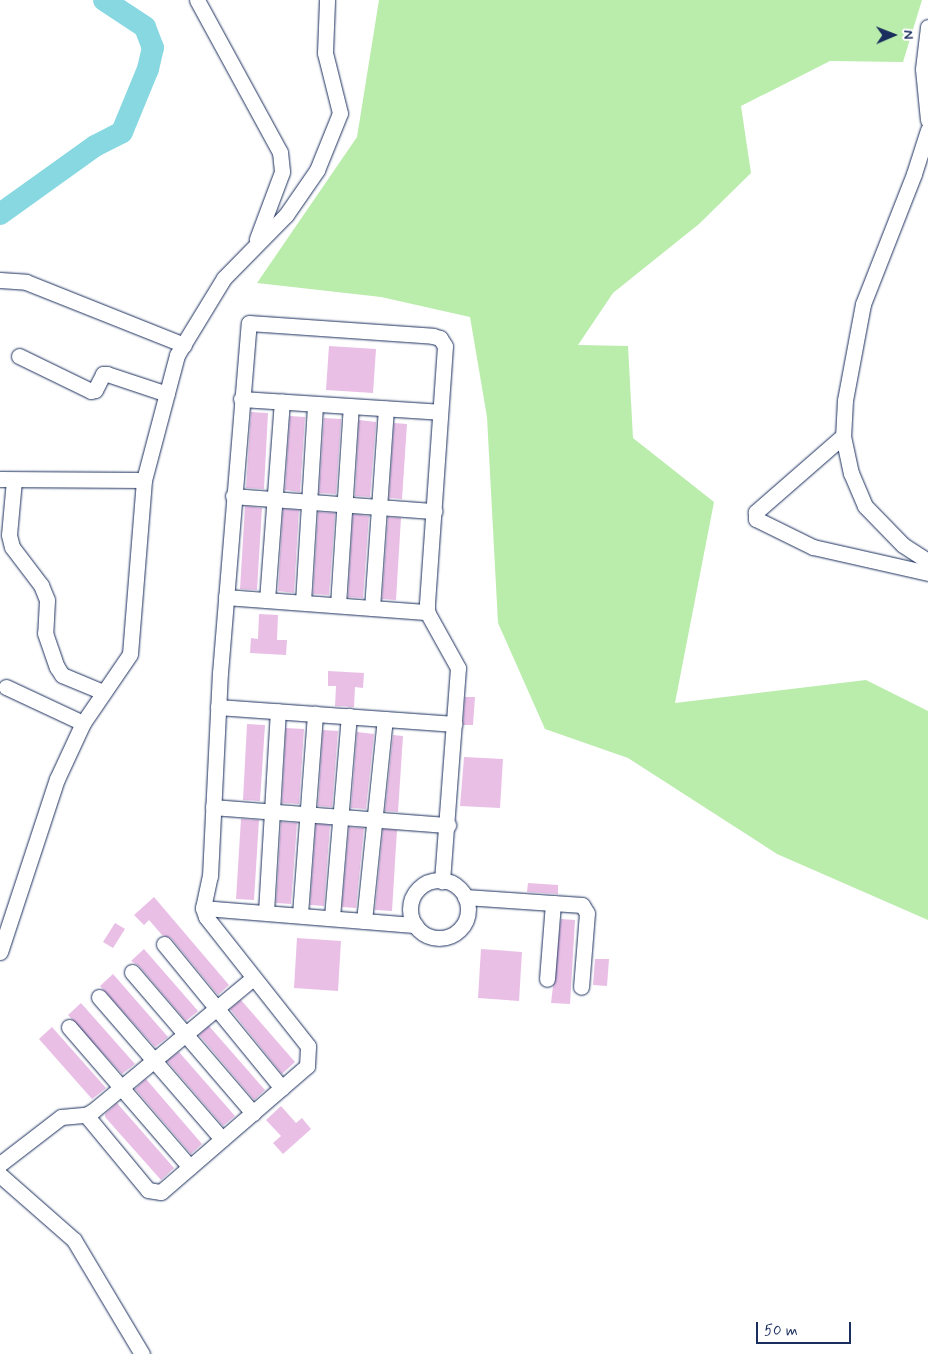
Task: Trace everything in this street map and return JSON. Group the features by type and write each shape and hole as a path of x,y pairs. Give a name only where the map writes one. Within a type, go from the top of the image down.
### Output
{"street":[{"path":"198,0 275,138 282,160 282,172 276,194 254,247"},
{"path":"1,945 58,779 83,723 130,654 144,480 177,355 224,278 286,215 317,170 340,113 325,52 327,0"},
{"path":"928,27 923,69 928,120"},
{"path":"928,130 914,174 863,304 845,400 843,436 850,473 865,506 903,545 928,562"},
{"path":"0,280 26,282 184,345"},
{"path":"86,1115 148,1190 156,1193 190,1167 307,1066 308,1046 252,978 206,917 203,908 210,876 218,707 233,496 249,323 440,338 445,346 427,612 458,668 448,825 442,881"},
{"path":"19,356 91,391 95,390 103,374 107,374 167,394"},
{"path":"241,399 440,412"},
{"path":"267,600 272,499 282,402"},
{"path":"303,602 315,404"},
{"path":"338,605 351,406"},
{"path":"372,608 386,408"},
{"path":"843,436 756,512 756,519 813,547 928,573"},
{"path":"103,692 62,675 56,667 45,633 47,600 41,585 12,547 9,535 7,480 144,480"},
{"path":"233,496 434,511"},
{"path":"226,596 427,612"},
{"path":"6,687 83,723"},
{"path":"218,707 454,724"},
{"path":"266,912 278,711"},
{"path":"300,914 315,714"},
{"path":"332,917 349,716"},
{"path":"364,921 385,719"},
{"path":"213,806 448,825"},
{"path":"442,881 453,884 465,897 467,917 456,933 437,938 425,934 415,925 410,906 415,894 424,885 442,881"},
{"path":"465,897 582,905 587,913 581,987"},
{"path":"547,980 553,903"},
{"path":"203,908 300,914 415,925"},
{"path":"164,944 282,1088"},
{"path":"132,972 253,1113"},
{"path":"0,1164 62,1117 86,1115 121,1090 252,978"},
{"path":"99,997 222,1140"},
{"path":"69,1027 121,1090 190,1167"},
{"path":"0,1175 74,1240 142,1354"}],"green space":[{"path":"379,0 922,0 903,62 830,61 741,106 751,173 699,224 613,293 578,345 628,346 633,438 714,502 675,703 866,680 928,711 928,920 777,854 628,758 545,729 498,623 487,417 470,317 381,297 257,283 357,137"}],"building":[{"path":"329,346 376,349 373,393 326,390"},
{"path":"251,412 268,413 264,489 246,488"},
{"path":"290,416 305,417 300,492 285,490"},
{"path":"324,418 341,419 336,494 319,493"},
{"path":"359,420 376,422 370,497 355,496"},
{"path":"394,423 407,424 402,499 389,498"},
{"path":"245,506 262,508 257,590 240,589"},
{"path":"283,509 299,510 294,593 278,591"},
{"path":"318,512 335,513 329,595 313,594"},
{"path":"353,514 369,516 363,598 348,597"},
{"path":"388,517 401,518 396,600 382,599"},
{"path":"259,614 278,615 277,640 287,640 286,655 250,653 251,638 258,639"},
{"path":"328,671 364,673 363,688 355,687 354,707 335,706 336,686 328,686"},
{"path":"465,697 475,697 473,725 463,725"},
{"path":"247,724 265,725 260,801 243,800"},
{"path":"286,728 304,729 299,804 282,803"},
{"path":"323,730 338,731 332,807 318,806"},
{"path":"357,732 374,734 366,809 351,808"},
{"path":"393,735 403,736 398,812 385,811"},
{"path":"464,757 503,759 500,808 460,806"},
{"path":"241,819 259,820 254,900 236,899"},
{"path":"281,822 297,823 291,904 276,903"},
{"path":"316,824 330,825 324,906 310,905"},
{"path":"349,827 364,828 356,908 342,907"},
{"path":"383,829 397,830 392,911 375,910"},
{"path":"528,883 558,885 558,894 527,892"},
{"path":"154,897 229,985 218,995 171,938 162,935 149,920 144,925 134,915"},
{"path":"561,919 575,920 570,1004 551,1003"},
{"path":"115,923 125,929 113,948 103,942"},
{"path":"297,938 341,941 338,991 294,988"},
{"path":"144,949 198,1011 186,1021 139,966 131,961"},
{"path":"481,949 522,952 519,1001 478,998"},
{"path":"595,959 609,959 607,986 593,985"},
{"path":"113,974 168,1037 155,1047 100,986"},
{"path":"241,1000 295,1062 282,1074 230,1009"},
{"path":"81,1003 135,1064 122,1074 68,1015"},
{"path":"209,1026 265,1090 254,1100 199,1035"},
{"path":"52,1027 106,1088 92,1099 39,1039"},
{"path":"179,1052 235,1116 223,1126 167,1061"},
{"path":"146,1079 202,1144 191,1154 135,1089"},
{"path":"117,1103 174,1168 161,1180 105,1117 105,1114"},
{"path":"281,1106 296,1123 302,1118 311,1129 283,1154 273,1143 281,1136 266,1120"}],"waterway":[{"path":"0,214 95,146 122,132 148,69 153,48 145,27 104,0"}]}
